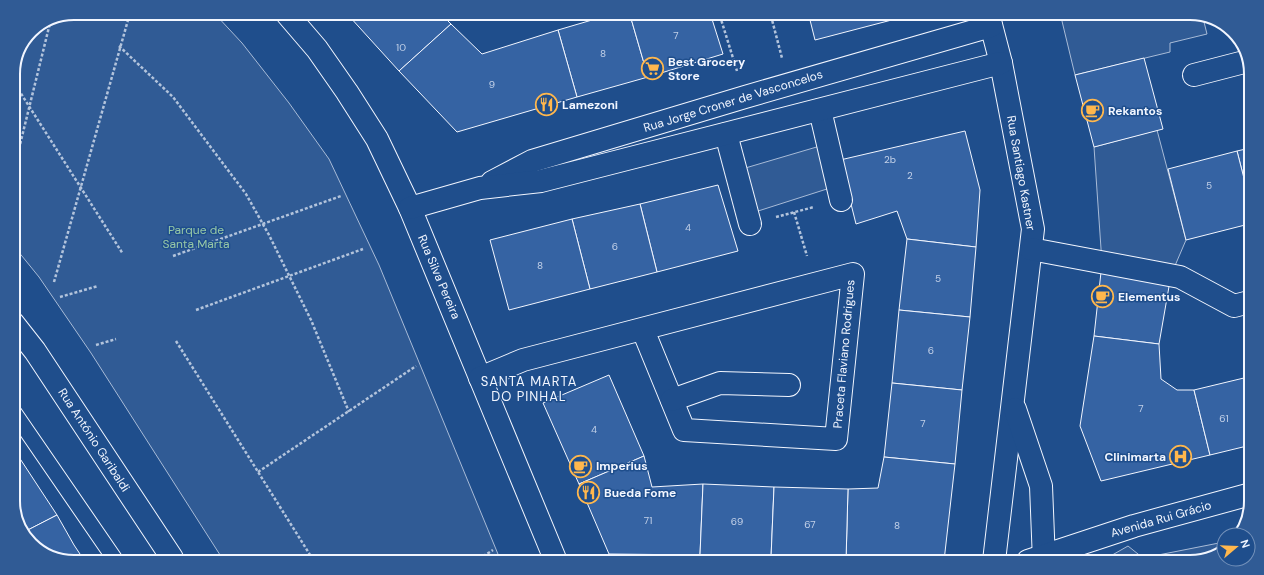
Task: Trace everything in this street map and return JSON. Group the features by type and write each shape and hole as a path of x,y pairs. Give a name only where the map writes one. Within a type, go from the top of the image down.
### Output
{"street":[{"name":"Rua Silva Pereira","path":"292,20 317,49 377,139 410,208 553,555"},
{"name":"Rua Jorge Croner de Vasconcelos","path":"480,188 532,161 789,84 990,21"},
{"name":"Rua Santiago Kastner","path":"990,21 1001,63 1033,229 995,555"},
{"path":"1194,75 1243,62"},
{"name":"Rua Jorge Croner de Vasconcelos","path":"410,208 480,188 541,181 1001,63"},
{"path":"820,110 842,200"},
{"path":"726,134 750,224"},
{"path":"1031,249 1180,277 1241,304"},
{"name":"Praceta Flaviano Rodrigues","path":"480,378 523,360 853,274 836,440 684,430 642,330"},
{"name":"Rua António Garibaldi","path":"20,332 40,358 170,555"},
{"path":"672,400 720,383 789,385"},
{"name":"Rua Santiago Kastner","path":"1013,402 1041,486 1038,555"},
{"name":"Avenida Rui Grácio","path":"1051,555 1134,526 1244,496"}],"lane":[{"path":"20,421 112,555"}],"path":[{"path":"54,282 119,46 128,20"},
{"path":"721,20 745,97"},
{"path":"772,20 789,84"},
{"path":"20,144 49,26"},
{"path":"119,46 173,97 246,194 263,224 311,320 348,412"},
{"path":"20,92 123,254"},
{"path":"173,256 341,196"},
{"path":"794,212 814,284"},
{"path":"196,310 363,249"},
{"path":"60,297 98,286"},
{"path":"96,345 116,339"},
{"path":"176,341 310,555"},
{"path":"258,472 416,366"},
{"path":"485,555 493,550"}],"shaded area":[{"name":"Parque de Santa Marta","path":"67,20 221,20 242,43 289,103 329,159 379,265 498,555 220,555 91,353 39,277 20,254 20,70 22,60 31,41 38,33 47,27"},
{"path":"1062,20 1190,20 1204,22 1207,34 1170,43 1170,52 1075,75"},
{"path":"1157,130 1186,240 1171,275 1102,263 1094,147"},
{"path":"820,146 830,188 755,212 742,169"},
{"path":"1216,544 1216,548 1211,551 1197,555 1158,555"},
{"path":"1128,546 1139,555 1112,555"}],"building":[{"path":"353,20 447,20 451,24 399,71"},
{"path":"592,20 631,20 648,77 577,97 558,30"},
{"path":"631,20 712,20 723,54 648,77"},
{"path":"810,20 892,20 815,40"},
{"path":"451,24 482,54 558,30 577,97 457,132 399,71"},
{"path":"1144,58 1163,129 1094,147 1075,75"},
{"path":"965,131 980,190 976,247 907,239 897,211 856,224 840,160"},
{"path":"1244,149 1244,178 1237,151"},
{"path":"1237,151 1244,178 1244,225 1186,240 1168,169"},
{"path":"718,185 738,251 657,272 640,204"},
{"path":"640,204 657,272 590,289 572,219"},
{"path":"572,219 590,289 509,310 490,240"},
{"path":"907,239 976,247 970,317 899,310"},
{"path":"1102,263 1171,275 1159,344 1094,336"},
{"path":"899,310 970,317 962,390 892,383"},
{"path":"1094,336 1159,344 1161,379 1177,390 1194,390 1210,455 1101,481 1080,426"},
{"path":"609,375 644,456 579,484 543,403"},
{"path":"1244,378 1244,447 1210,455 1194,390"},
{"path":"892,383 962,390 955,464 884,457"},
{"path":"644,456 652,487 703,484 700,555 609,554 579,484"},
{"path":"884,457 955,464 945,555 846,555 848,489 878,488"},
{"path":"20,459 57,515 28,530 23,519 20,505"},
{"path":"703,484 774,487 771,555 700,555"},
{"path":"774,487 848,489 846,555 771,555"},
{"path":"57,515 81,555 63,554 53,551 38,542 28,530"}],"place":[{"name":"Best Grocery Store","path":"652,69"},
{"name":"Lamezoni","path":"547,105"},
{"name":"Rekantos","path":"1092,111"},
{"name":"Elementus","path":"1103,297"},
{"name":"Clinimarta","path":"1181,457"},
{"name":"Imperius","path":"580,466"},
{"name":"Bueda Fome","path":"589,493"}],"district":[{"name":"SANTA MARTA DO PINHAL","path":"529,388"}]}
